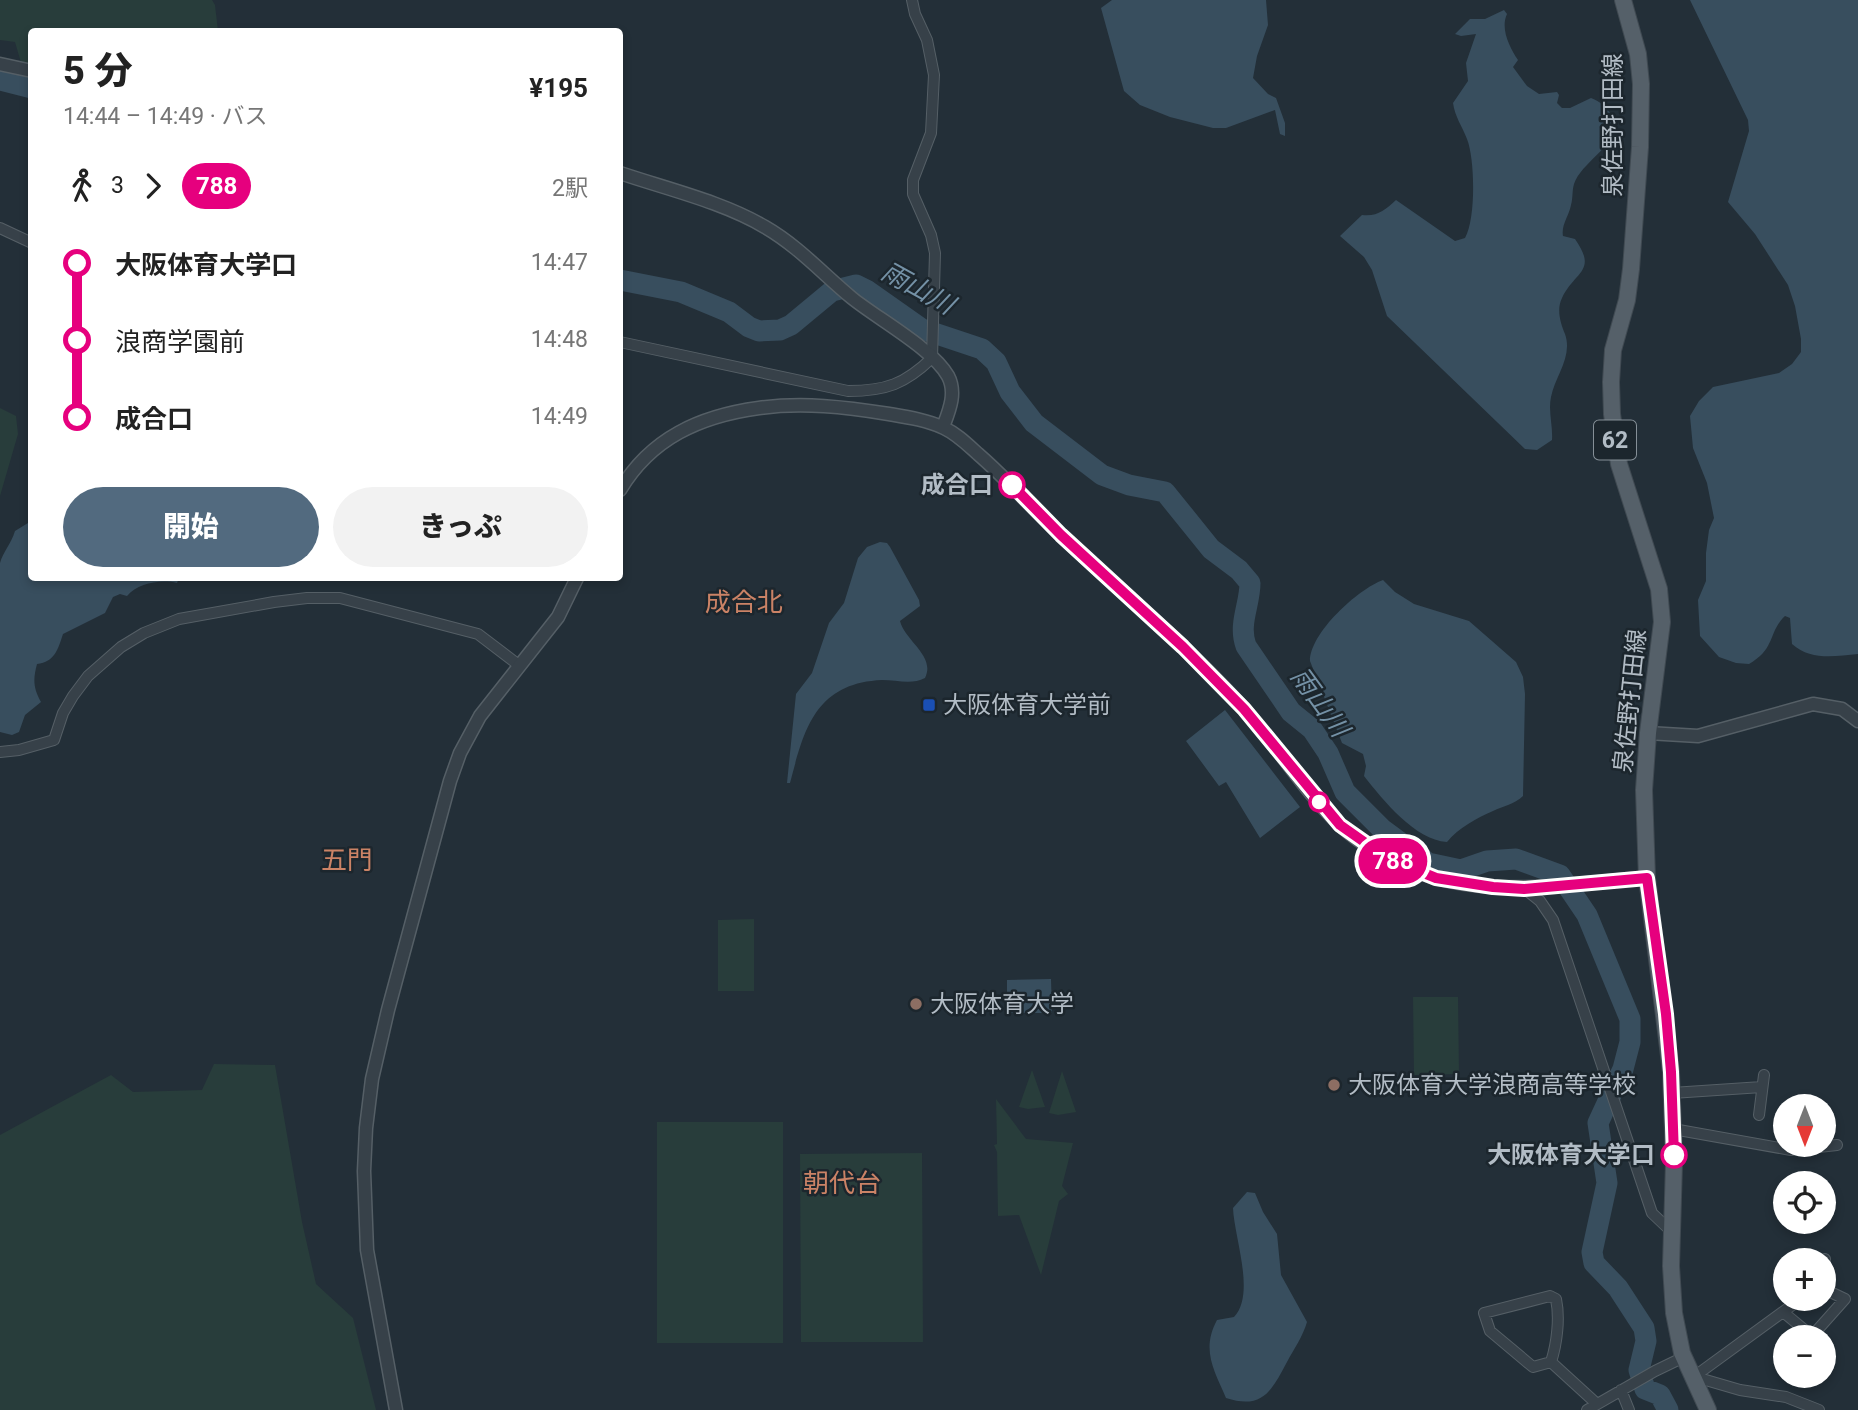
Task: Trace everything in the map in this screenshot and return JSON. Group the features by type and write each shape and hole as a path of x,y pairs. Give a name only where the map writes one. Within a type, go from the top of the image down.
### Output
{"main road":[{"name":"泉佐野打田線","path":"1623,0 1638,54 1641,84 1640,147 1631,269 1613,350 1612,414 1619,464 1659,589 1662,622 1647,733 1644,790 1647,878 1666,1014 1672,1093 1671,1266 1674,1313 1684,1357 1708,1410"}],"street":[{"path":"623,343 848,391 871,391 889,387 913,376 932,358 935,253 931,235 914,194 913,180 931,133 934,75 927,40 915,15 912,0"},
{"path":"0,64 28,70"},
{"path":"623,174 734,212 765,227 797,248 852,298 932,358 947,374 952,398 943,427"},
{"path":"0,228 28,241"},
{"path":"623,485 632,469 652,449 681,431 732,412 816,404 901,416 943,427 960,438 995,469 1061,535 1183,647 1244,709 1340,825 1387,858 1436,878 1462,884 1524,889 1647,878"},
{"path":"396,1410 372,1285 365,1224 363,1171 372,1079 388,1010 460,753 480,716 558,617 576,581"},
{"path":"0,752 19,750 54,740 63,713 88,676 121,647 144,633 179,619 274,602 340,598 478,634 520,666"},
{"path":"1647,733 1698,736 1813,705 1842,709 1858,721"},
{"path":"1524,889 1540,901 1553,919 1653,1213 1672,1232"},
{"path":"1759,1115 1764,1075"},
{"path":"1672,1093 1762,1087"},
{"path":"1673,1129 1791,1150 1837,1145"},
{"path":"1836,1295 1845,1300 1836,1310"},
{"path":"1550,1296 1556,1299 1558,1309 1555,1352 1551,1362 1533,1367 1490,1331 1484,1313 1550,1296"},
{"path":"1694,1376 1783,1312 1812,1335 1835,1311"},
{"path":"1551,1362 1592,1407 1684,1357"},
{"path":"1694,1376 1740,1390 1786,1397 1819,1410"},
{"path":"1625,1387 1629,1410"}],"green space":[{"path":"0,0 212,0 218,28 28,28 28,69 22,66 15,42 0,40"},
{"path":"0,408 16,416 18,434 0,496"},
{"path":"754,919 754,991 718,991 718,920"},
{"path":"1413,997 1458,997 1459,1074 1414,1075"},
{"path":"214,1064 275,1065 302,1222 316,1284 353,1318 376,1410 0,1410 0,1135 111,1075 133,1092 202,1090"},
{"path":"1032,1070 1045,1107 1019,1107"},
{"path":"1062,1071 1076,1112 1058,1115 1049,1113"},
{"path":"996,1099 1026,1139 1073,1143 1062,1186 1068,1194 1059,1201 1041,1275 1019,1215 998,1216 997,1152 994,1145 997,1144"},
{"path":"657,1122 783,1122 783,1343 657,1343"},
{"path":"922,1153 923,1342 801,1342 800,1154"}],"water":[{"path":"1112,0 1266,0 1268,25 1257,56 1253,78 1268,94 1276,98 1285,123 1285,136 1280,134 1275,110 1226,128 1213,128 1170,117 1140,105 1124,91 1101,8"},
{"path":"1690,0 1858,0 1858,654 1824,656 1799,649 1792,644 1790,618 1785,616 1764,652 1749,664 1719,657 1700,636 1698,600 1706,581 1706,553 1709,530 1714,518 1707,483 1693,448 1690,416 1699,401 1713,387 1779,373 1792,364 1801,352 1801,339 1788,285 1755,234 1728,202 1749,131 1748,120"},
{"path":"1504,10 1507,14 1507,38 1518,60 1513,67 1527,86 1539,94 1557,92 1557,103 1562,108 1570,108 1594,99 1609,112 1613,126 1607,143 1574,184 1572,203 1563,228 1563,236 1575,239 1582,250 1584,265 1560,303 1567,351 1551,397 1552,440 1537,450 1525,449 1387,316 1372,270 1364,257 1340,236 1362,215 1380,212 1396,200 1455,241 1465,238 1473,204 1472,160 1453,103 1468,81 1466,63 1476,34 1455,34 1470,19 1485,19"},
{"path":"28,523 28,581 178,581 150,583 127,596 120,594 113,597 105,613 63,634 52,658 37,664 34,683 41,702 25,715 19,732 12,735 0,732 0,563 15,531"},
{"path":"880,542 887,543 890,547 919,600 920,606 900,621 923,656 927,670 925,678 910,682 882,680 859,683 841,690 827,700 808,728 790,783 787,783 796,694 812,673 829,623 844,603 858,558 867,547"},
{"path":"1383,580 1395,592 1414,604 1469,621 1516,662 1523,677 1523,796 1468,824 1447,842 1435,840 1412,827 1390,807 1364,776 1366,766 1363,754 1342,743 1310,661 1318,638 1337,613 1361,593"},
{"path":"1225,710 1300,807 1260,838 1226,782 1219,786 1186,741"},
{"path":"1051,979 1052,1013 1007,1013 1007,980"},
{"path":"1247,1192 1255,1193 1277,1234 1281,1275 1307,1322 1271,1389 1258,1399 1239,1401 1226,1398 1211,1360 1210,1341 1217,1320 1234,1317 1240,1307 1244,1280 1233,1208"}],"waterway":[{"name":"雨山川","path":"0,80 28,87"},
{"name":"雨山川","path":"623,281 681,292 729,312 759,331 780,330 791,325 832,291 856,285 922,329 982,349 996,362 1010,392 1034,423 1102,475 1129,485 1165,492 1211,549 1239,570 1250,583 1243,630 1246,646 1291,712 1312,729 1328,753 1345,792 1382,829 1428,863 1461,870 1487,861 1516,859 1560,875 1587,915 1630,1019 1630,1042 1623,1069 1598,1123 1607,1183 1592,1252 1594,1263 1618,1288 1644,1328 1646,1341 1639,1370 1645,1389 1660,1395 1668,1410"}],"bus line":[{"name":"788","path":"1012,485 1061,535 1183,647 1244,709 1304,785 1340,825 1387,858 1436,878 1493,887 1524,889 1647,878 1666,1014 1674,1155"}],"place":[{"name":"成合口","path":"1012,485"},
{"name":"大阪体育大学前","path":"929,705"},
{"name":"大阪体育大学","path":"916,1004"},
{"name":"大阪体育大学浪商高等学校","path":"1334,1085"},
{"name":"大阪体育大学口","path":"1674,1155"}],"district":[{"name":"成合北","path":"744,602"},
{"name":"五門","path":"347,860"},
{"name":"朝代台","path":"842,1183"}]}
